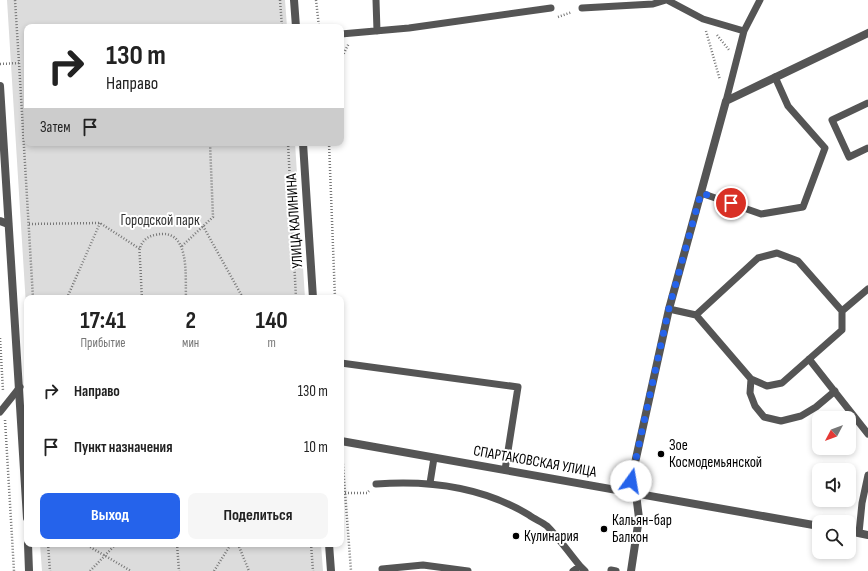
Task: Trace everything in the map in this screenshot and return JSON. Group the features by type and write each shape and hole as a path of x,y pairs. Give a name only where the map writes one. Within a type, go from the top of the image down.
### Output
{"street":[{"path":"294,0 296,24"},
{"path":"631,571 639,518 636,494 631,481 669,308 726,101 868,33"},
{"path":"0,86 4,223 20,387 24,462"},
{"name":"УЛИЦА КАЛИНИНА","path":"304,146 313,295"},
{"name":"СПАРТАКОВСКАЯ УЛИЦА","path":"344,442 812,525"},
{"path":"856,532 868,535"},
{"path":"28,547 29,571"},
{"path":"329,547 331,571"}],"lane":[{"path":"376,0 377,30"},
{"path":"582,8 627,2 653,4 666,0 703,18 744,31"},
{"path":"726,101 744,31 760,0"},
{"path":"344,34 409,28 551,8"},
{"path":"701,193 761,214 803,207 825,148 788,106 775,77"},
{"path":"868,103 832,120 849,157 868,148"},
{"path":"669,308 696,315 751,379 767,386 782,382 842,330 842,312 798,262 777,253 758,258 696,315"},
{"path":"842,312 868,289"},
{"path":"809,359 868,434"},
{"path":"344,363 518,387 505,470"},
{"path":"751,379 750,393 755,406 764,417 781,421 801,416 816,407 835,391"},
{"path":"2,409 20,387"},
{"path":"430,483 434,458"},
{"path":"859,533 862,503 868,475"},
{"path":"376,484 401,482 430,483 470,490 511,504 546,526 582,569 572,571"},
{"path":"382,569 423,564 468,571"}],"path":[{"path":"15,0 24,144"},
{"path":"280,0 282,24"},
{"path":"316,0 319,24"},
{"path":"703,18 737,60"},
{"path":"703,18 726,101"},
{"path":"0,64 19,64"},
{"path":"24,146 34,295"},
{"path":"182,246 213,217 210,146"},
{"path":"288,146 296,295"},
{"path":"329,146 335,295"},
{"path":"29,224 100,223 140,249"},
{"path":"68,295 100,223"},
{"path":"203,226 241,295"},
{"path":"142,295 140,249 144,241 150,236 163,233 176,238 182,246 184,255 186,295"},
{"path":"0,338 2,409 14,571"},
{"path":"344,483 351,571"},
{"path":"345,493 367,493 376,484"},
{"path":"48,547 50,571"},
{"path":"91,547 131,571"},
{"path":"90,571 114,547"},
{"path":"177,547 179,571"},
{"path":"214,571 229,547"},
{"path":"239,547 249,571"},
{"path":"311,547 313,571"}],"green space":[{"name":"Городской парк","path":"7,0 285,0 287,24 24,24 24,146 295,146 305,295 25,295"},
{"path":"40,547 321,547 323,571 42,571"}],"place":[{"name":"Зое Космодемьянской","path":"661,454"},
{"name":"Кальян-бар Балкон","path":"604,529"},
{"name":"Кулинария","path":"516,536"}],"route":[{"path":"631,481 669,308 701,193 731,203"}]}
